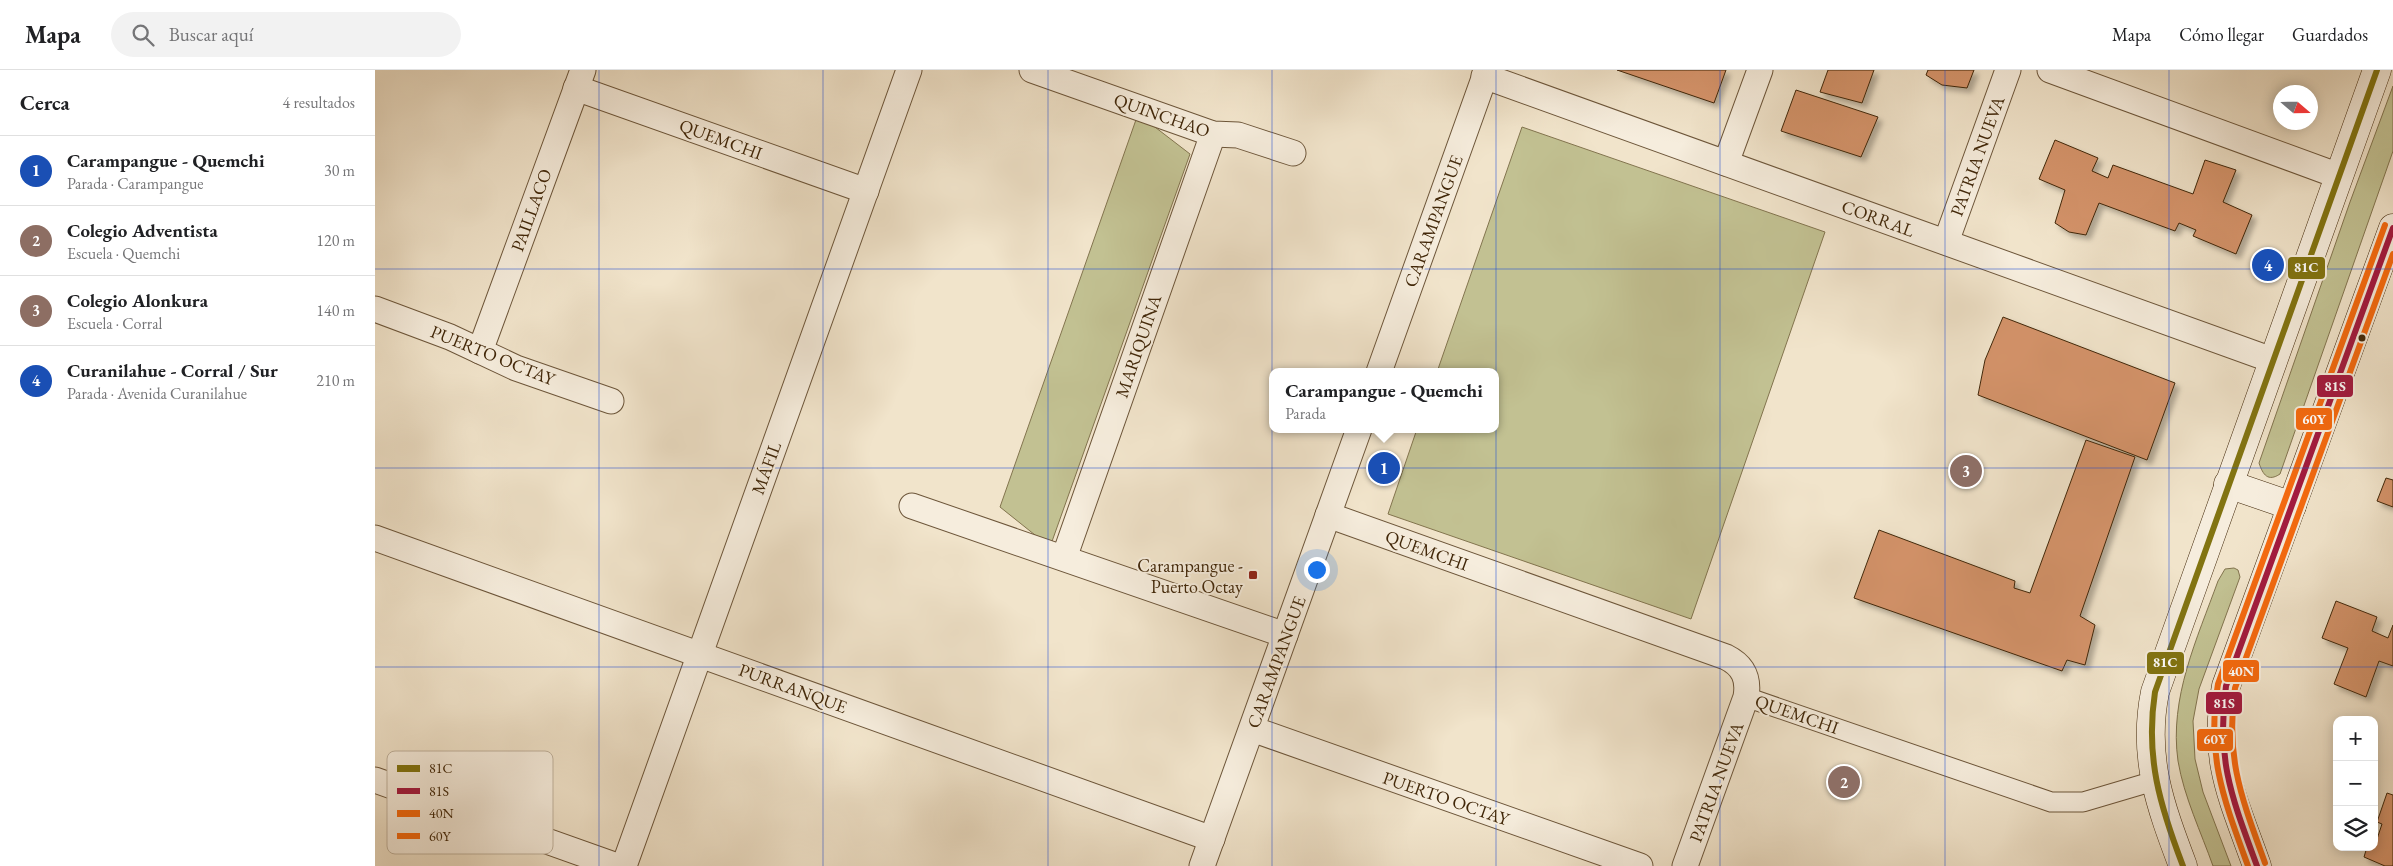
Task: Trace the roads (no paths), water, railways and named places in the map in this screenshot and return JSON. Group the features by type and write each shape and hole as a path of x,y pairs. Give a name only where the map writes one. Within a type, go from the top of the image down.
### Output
{"main road":[{"path":"2183,866 2154,781 2149,736 2155,692 2377,70"},
{"path":"2257,866 2225,776 2221,754 2222,709 2234,664 2393,228"},
{"path":"2228,484 2292,506"}],"street":[{"name":"MÁFIL","path":"624,866 909,70"},
{"name":"QUINCHAO","path":"1032,70 1213,134 1238,135 1293,153"},
{"path":"1726,163 1760,70"},
{"name":"PATRIA NUEVA","path":"1946,242 2008,70"},
{"path":"2050,70 2339,176"},
{"name":"CORRAL","path":"1486,73 1726,163 2272,360"},
{"name":"CARAMPANGUE","path":"1380,368 1486,73"},
{"name":"QUEMCHI","path":"579,79 865,190"},
{"name":"PAILLACO","path":"480,351 579,79"},
{"name":"MARIQUINA","path":"1064,558 1213,134"},
{"name":"PUERTO OCTAY","path":"375,309 480,351 516,368 611,400"},
{"name":"CARAMPANGUE","path":"1202,866 1358,433"},
{"path":"912,506 1285,635"},
{"name":"QUEMCHI","path":"1328,515 1726,657 1734,661 1744,673 1747,681 1746,697 2051,802 2083,802 2154,781"},
{"name":"PURRANQUE","path":"375,538 1212,839"},
{"name":"PATRIA NUEVA","path":"1685,866 1746,697"},
{"name":"PUERTO OCTAY","path":"1252,729 1640,866"},
{"path":"375,780 387,784"},
{"path":"553,843 617,866"}],"place":[{"name":"Curanilahue - Corral / Sur","path":"2268,265"},
{"name":"Carampangue - Quemchi","path":"1384,468"},
{"name":"Colegio Alonkura","path":"1966,471"},
{"name":"Carampangue - Puerto Octay","path":"1253,575"},
{"name":"Colegio Adventista","path":"1844,782"}]}
